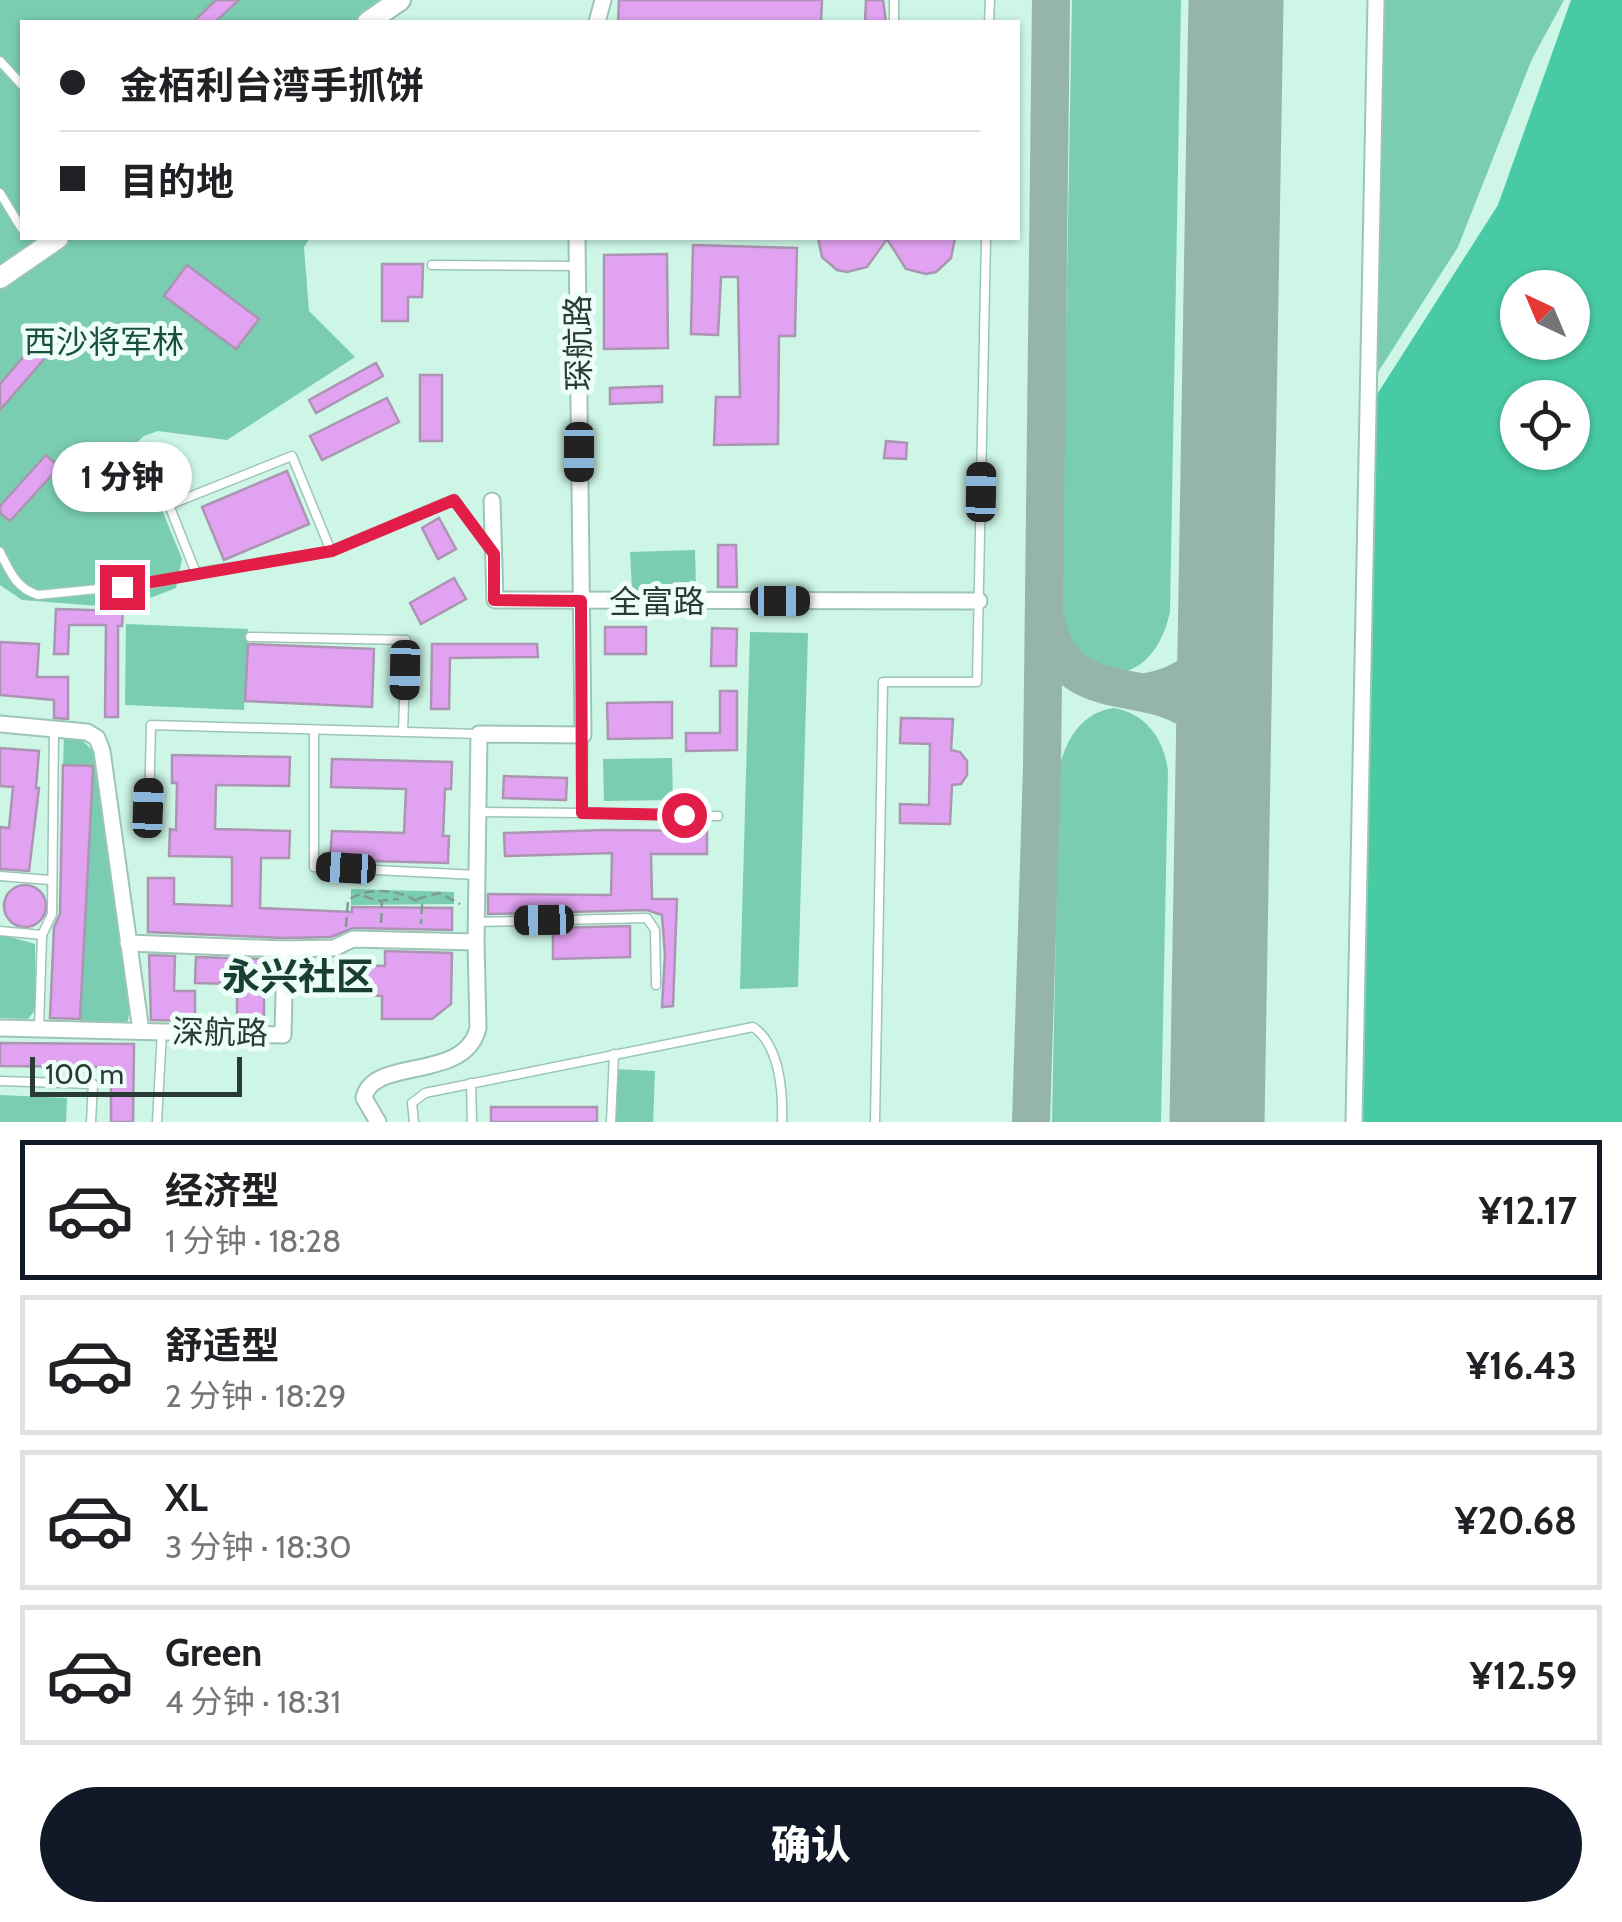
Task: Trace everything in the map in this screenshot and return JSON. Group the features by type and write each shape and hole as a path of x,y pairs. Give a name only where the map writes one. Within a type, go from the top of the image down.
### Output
{"street":[{"path":"371,20 400,0"},
{"path":"1354,1122 1376,0"},
{"name":"琛航路","path":"577,240 583,735"},
{"path":"0,278 32,245"},
{"name":"全富路","path":"492,501 494,600 980,601"},
{"path":"0,724 87,732 97,738 102,751 141,1030"},
{"path":"378,1122 364,1098 373,1080 457,1057 476,1039 479,734 583,735"},
{"path":"128,943 284,949 334,948 346,941 476,942"},
{"name":"深航路","path":"0,1028 283,1035 284,949"}],"lane":[{"path":"0,61 20,83"},
{"path":"0,193 20,226"},
{"path":"875,1122 883,682 977,682 986,240"},
{"path":"432,265 577,266"},
{"path":"196,572 169,505 292,456 332,551"},
{"path":"0,552 16,582 38,595 157,583 196,572 332,551 454,500 494,554"},
{"path":"250,637 406,640 404,732"},
{"path":"148,808 151,725 479,734"},
{"path":"39,1030 42,935 52,914 54,729"},
{"path":"314,730 314,867 477,875"},
{"name":"琛航路","path":"582,813 583,735"},
{"path":"478,812 718,816"},
{"path":"0,876 50,880"},
{"path":"476,914 647,918 654,930 656,984"},
{"path":"0,931 42,935"},
{"path":"414,1122 412,1103 417,1096 753,1027 766,1039 778,1076 783,1098 782,1122"},
{"path":"157,1122 162,1031"},
{"path":"611,1122 614,1054"},
{"path":"0,1080 93,1084 91,1122"},
{"path":"470,1083 472,1122"}],"path":[{"path":"346,941 346,905 351,898 392,891 422,905 420,941"},
{"path":"416,900 439,893 476,914"},
{"path":"363,894 369,900 382,902 400,897"},
{"path":"380,940 382,902"}],"green space":[{"name":"西沙将军林","path":"0,0 386,0 357,20 20,20 20,240 309,240 304,247 309,311 355,357 227,440 158,431 144,436 121,457 128,512 158,500 182,559 176,588 124,608 22,600 0,585"},
{"path":"1072,0 1181,0 1170,612 1161,639 1147,658 1131,670 1113,673 1096,669 1081,658 1068,639 1061,613"},
{"path":"1378,0 1564,0 1532,59 1458,247 1373,380"},
{"path":"695,550 696,588 632,591 630,552"},
{"path":"126,624 248,629 244,710 125,705"},
{"path":"750,632 808,633 798,987 740,989"},
{"path":"1114,708 1136,716 1152,730 1163,749 1168,771 1161,1122 1052,1122 1059,768 1066,747 1084,721"},
{"path":"64,737 81,739 93,751 131,998 128,1021 122,1023 80,1021 93,767 63,765"},
{"path":"672,758 673,800 604,801 603,759"},
{"path":"351,889 454,892 454,904 351,905"},
{"path":"0,934 35,944 36,1009 28,1019 0,1018"},
{"path":"615,1069 655,1071 653,1122 613,1122"},
{"path":"0,1095 67,1098 66,1122 0,1122"}],"shaded area":[{"path":"1571,0 1622,0 1622,1122 1361,1122 1376,396 1498,205"}],"building":[{"path":"216,0 239,0 217,20 195,20"},
{"path":"619,0 822,0 821,20 618,20"},
{"path":"866,0 883,0 886,20 865,20"},
{"path":"818,240 886,240 867,267 837,270 822,257"},
{"path":"888,240 955,240 951,258 936,272 906,269"},
{"path":"693,245 797,248 795,336 779,336 778,444 714,445 716,397 740,397 738,277 721,277 718,335 691,334"},
{"path":"667,254 668,348 604,349 604,255"},
{"path":"382,264 423,264 422,297 408,297 408,321 382,321"},
{"path":"187,265 259,319 236,349 164,296"},
{"path":"38,340 51,351 0,410 0,384"},
{"path":"376,363 383,376 316,413 309,400"},
{"path":"420,375 442,375 442,441 420,441"},
{"path":"662,386 662,402 610,404 610,388"},
{"path":"387,398 399,422 322,460 310,436"},
{"path":"886,441 907,443 906,459 884,458"},
{"path":"170,448 179,478 153,486 143,457"},
{"path":"46,455 59,467 10,521 0,513 0,506"},
{"path":"287,471 309,524 224,560 202,507"},
{"path":"439,518 456,549 438,559 422,528"},
{"path":"718,545 736,545 737,587 718,587"},
{"path":"454,578 466,599 421,624 410,603"},
{"path":"56,609 123,611 122,626 118,626 118,717 105,717 106,625 69,625 68,654 54,654"},
{"path":"605,627 646,627 646,654 605,654"},
{"path":"712,628 737,629 736,666 711,666"},
{"path":"0,642 39,644 37,677 68,677 68,719 54,718 54,700 0,695"},
{"path":"248,644 374,649 372,707 245,701"},
{"path":"432,644 537,644 538,657 450,658 449,709 431,709"},
{"path":"720,691 737,691 737,750 686,751 686,733 720,733"},
{"path":"672,702 672,738 608,739 607,703"},
{"path":"901,718 953,719 951,750 960,752 967,761 967,775 961,784 952,785 950,824 900,823 900,804 929,805 930,744 900,743"},
{"path":"0,748 39,751 39,788 29,871 0,869 0,827 9,828 13,787 0,786"},
{"path":"172,755 290,757 289,786 216,785 215,829 290,831 289,858 261,858 260,908 352,912 352,907 452,908 452,930 353,928 331,937 285,938 148,932 148,878 174,878 174,904 232,906 232,857 169,856 170,829 176,830 177,783 172,783"},
{"path":"332,759 452,762 451,789 445,789 443,836 449,836 448,863 330,860 332,831 404,833 406,789 331,787"},
{"path":"63,765 93,766 80,1019 50,1018 54,927 60,914"},
{"path":"504,776 567,778 566,800 503,798"},
{"path":"707,831 707,854 651,854 652,899 677,899 673,1006 662,1007 662,915 647,910 488,914 488,894 611,895 612,853 505,856 504,833"},
{"path":"25,885 40,891 46,906 40,921 25,927 10,921 4,906 10,891"},
{"path":"630,926 630,957 553,959 553,928"},
{"path":"385,951 452,953 451,1004 432,1019 382,1019 382,996 341,994 342,964 385,966"},
{"path":"149,955 175,956 174,991 195,991 195,1021 151,1020"},
{"path":"196,957 264,959 264,1023 237,1023 237,984 195,983"},
{"path":"0,1043 134,1044 133,1122 111,1122 111,1067 0,1066"},
{"path":"491,1107 597,1107 597,1122 491,1122"}],"taxiway":[{"path":"1031,1122 1042,767 1051,0"},
{"path":"1046,622 1060,655 1080,675 1187,708 1208,729 1223,764"},
{"path":"1146,692 1174,684 1197,670 1214,649 1226,622"}],"runway":[{"path":"1217,1122 1236,0"}],"district":[{"name":"永兴社区","path":"298,976"}],"route":[{"path":"122,587 332,551 454,500 494,554 494,600 581,601 582,813 684,815"}]}
